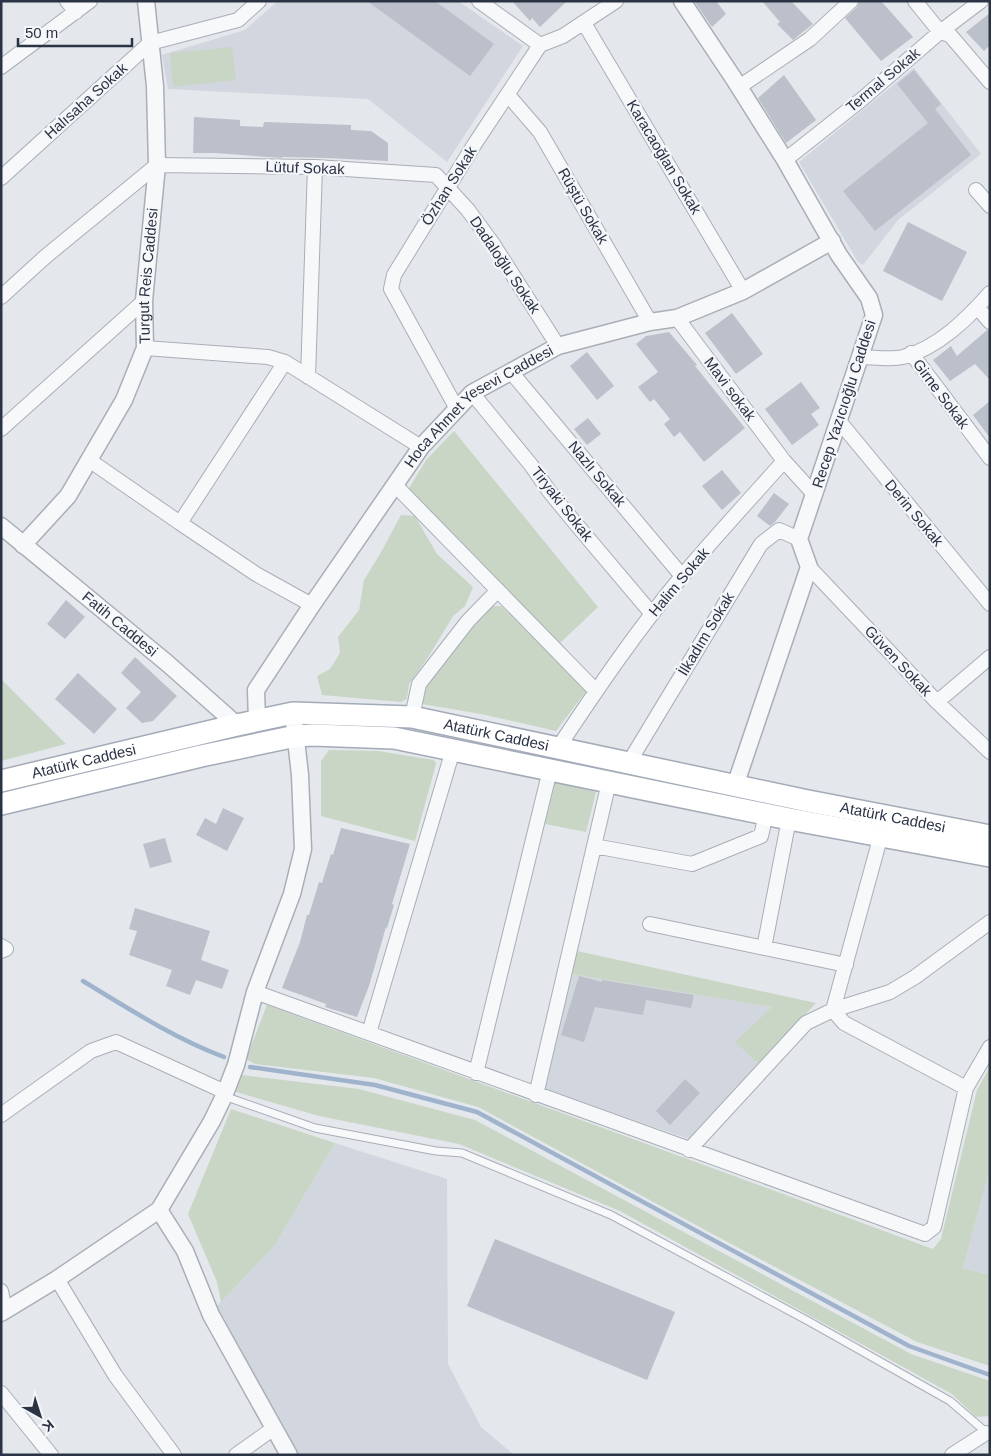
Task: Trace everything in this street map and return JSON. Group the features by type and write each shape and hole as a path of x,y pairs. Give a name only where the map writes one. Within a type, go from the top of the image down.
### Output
{"main road":[{"name":"Atatürk Caddesi","path":"1,781 293,713 412,717 735,786 990,836"},
{"path":"1,804 201,756 296,736 394,738 789,819 990,856"}],"street":[{"path":"4,60 71,6 90,1"},
{"name":"Turgut Reis Caddesi","path":"23,544 68,496 124,400 145,348 144,301 157,165 154,86 146,1"},
{"name":"Halısaha Sokak","path":"1,178 150,43 238,20 259,1"},
{"path":"479,1 540,45 563,36 616,1"},
{"name":"Recep Yazıcıoğlu Caddesi","path":"682,1 785,160 839,255 869,298 874,315 799,539"},
{"path":"738,86 810,39 851,1"},
{"path":"916,1 940,32 950,36 990,82"},
{"name":"Termal Sokak","path":"785,160 861,100 940,32 981,1"},
{"name":"Karacaoğlan Sokak","path":"584,23 744,291"},
{"name":"Özhan Sokak","path":"457,409 391,289 394,275 474,145 540,45"},
{"name":"Rüştü Sokak","path":"508,95 540,132 650,322"},
{"path":"1,297 45,257 157,165"},
{"name":"Lütuf Sokak","path":"157,165 315,167 436,175 448,188"},
{"path":"308,377 315,167"},
{"name":"Dadaloğlu Sokak","path":"448,188 468,210 493,244 558,346"},
{"path":"976,190 990,206"},
{"name":"Hoca Ahmet Yesevi Caddesi","path":"258,720 256,690 421,447 472,393 558,346 650,322 677,318 744,291 832,241"},
{"path":"860,357 902,357 928,347 966,320 990,293"},
{"path":"1,429 144,301"},
{"path":"977,307 990,322"},
{"name":"Mavi sokak","path":"677,318 784,461"},
{"path":"145,348 268,356 285,362 421,447"},
{"name":"Girne Sokak","path":"911,353 990,458"},
{"path":"180,523 285,362"},
{"name":"Nazlı Sokak","path":"511,372 682,576"},
{"name":"Tiryaki Sokak","path":"472,393 531,465 570,517 652,614"},
{"name":"Derin Sokak","path":"839,421 990,604"},
{"path":"89,460 256,574 312,605"},
{"path":"784,461 814,494"},
{"name":"Halim Sokak","path":"558,748 596,691 652,614 682,576 784,461"},
{"path":"395,485 596,691"},
{"name":"Fatih Caddesi","path":"2,529 23,544 167,663 237,725"},
{"name":"İlkadım Sokak","path":"633,764 634,754 761,544 779,530 799,539"},
{"path":"735,786 809,567 799,539"},
{"name":"Güven Sokak","path":"809,567 937,702 990,752"},
{"path":"412,717 420,684 468,621 498,590"},
{"path":"937,702 990,658"},
{"path":"1,1291 3,1312 57,1279 159,1210 212,1121 236,1065 255,992 292,894 303,849 300,775 293,713"},
{"path":"368,1033 453,750"},
{"path":"476,1073 550,770"},
{"path":"536,1095 609,782"},
{"path":"594,846 692,864 761,836 766,814"},
{"path":"764,948 789,819"},
{"path":"833,1010 881,835"},
{"path":"689,1150 806,1023 833,1010 890,992 990,922"},
{"path":"650,924 846,965"},
{"path":"1,946 6,950 1,951"},
{"path":"255,992 925,1234 934,1226 966,1088 990,1047"},
{"path":"833,1010 844,1023 966,1088"},
{"path":"1,1115 91,1051 116,1042 223,1091 224,1096"},
{"path":"159,1210 185,1251 211,1315 289,1455"},
{"path":"57,1279 115,1375 174,1455"},
{"path":"1,1394 51,1455"},
{"path":"236,1455 274,1428"},
{"path":"952,1455 988,1433"}],"lane":[{"path":"224,1096 315,1128 436,1151 462,1153 612,1214 950,1400 988,1433"}],"shaded area":[{"path":"278,1 458,1 523,46 447,162 368,99 168,89 162,55 245,30"},
{"path":"914,68 981,154 898,220 863,265 858,262 799,162"},
{"path":"572,974 773,1007 759,1064 689,1139 541,1088"},
{"path":"335,1143 447,1179 448,1364 481,1427 514,1455 289,1455 215,1308 275,1245"},
{"path":"990,1168 990,1275 963,1268"}],"green space":[{"path":"232,47 236,80 173,87 170,53"},
{"path":"454,431 598,607 559,644 408,490 426,460"},
{"path":"401,515 415,516 437,554 473,587 465,606 453,616 427,659 409,684 407,699 401,702 322,695 317,676 330,669 340,653 338,637 359,610 364,580"},
{"path":"490,606 501,606 587,690 556,731 481,714 422,704 424,688"},
{"path":"1,679 66,744 1,761"},
{"path":"329,750 378,751 434,760 436,764 415,841 321,816 321,761"},
{"path":"555,782 596,792 586,832 545,824"},
{"path":"577,951 816,1003 759,1064 735,1042 772,1007 572,974"},
{"path":"267,1005 933,1249 941,1239 977,1090 990,1067 990,1168 963,1268 990,1275 990,1366 917,1342 478,1107 374,1078 255,1064 246,1059"},
{"path":"242,1075 359,1089 475,1120 911,1354 990,1381 990,1416 976,1417 952,1394 620,1211 459,1144 319,1116 236,1092"},
{"path":"231,1109 335,1143 275,1245 221,1302 217,1282 188,1214"}],"building":[{"path":"367,1 435,1 494,44 470,76"},
{"path":"512,1 567,1 540,27 532,18 530,21"},
{"path":"694,1 716,1 726,14 712,27"},
{"path":"762,1 791,1 813,24 793,40 777,24 780,22"},
{"path":"860,1 881,1 913,37 881,61 845,18 857,7"},
{"path":"990,13 990,45 984,51 966,32"},
{"path":"914,70 941,104 935,109 971,155 875,231 843,191 928,123 897,84"},
{"path":"784,75 816,120 786,143 758,98"},
{"path":"194,117 240,120 240,126 263,127 264,122 351,125 351,130 371,131 388,143 388,161 193,153"},
{"path":"908,222 967,252 942,301 883,271"},
{"path":"732,313 763,354 736,374 705,333"},
{"path":"987,330 990,331 990,380 975,364 950,381 933,360 951,346 957,356"},
{"path":"669,332 745,428 704,462 680,432 674,437 664,424 670,419 654,399 650,402 638,387 658,372 636,344 646,336"},
{"path":"587,352 614,386 597,400 570,366"},
{"path":"801,382 820,408 811,414 819,425 792,445 765,409"},
{"path":"990,401 990,438 973,415"},
{"path":"588,418 601,434 587,445 574,429"},
{"path":"722,470 741,493 722,510 702,486"},
{"path":"774,493 789,504 770,526 757,516"},
{"path":"66,600 85,617 65,639 47,624"},
{"path":"135,657 177,696 153,721 142,723 126,708 141,692 121,673"},
{"path":"78,673 117,709 94,734 55,699"},
{"path":"223,808 244,818 227,851 196,835 205,818 216,824"},
{"path":"341,828 410,844 392,904 394,905 387,928 357,1017 325,1007 326,1004 282,988 300,942 319,882 322,883"},
{"path":"165,838 172,862 150,868 143,844"},
{"path":"135,908 210,931 201,960 229,970 222,989 196,980 190,995 166,986 172,970 129,955 137,931 129,929"},
{"path":"579,976 602,982 602,980 694,995 691,1008 646,1000 643,1015 595,1007 584,1042 561,1035"},
{"path":"685,1079 700,1093 670,1125 656,1111"},
{"path":"495,1239 675,1312 647,1380 467,1306"}],"waterway":[{"path":"83,981 170,1032 224,1057"},
{"path":"250,1067 375,1085 477,1112 909,1346 990,1375"}]}
